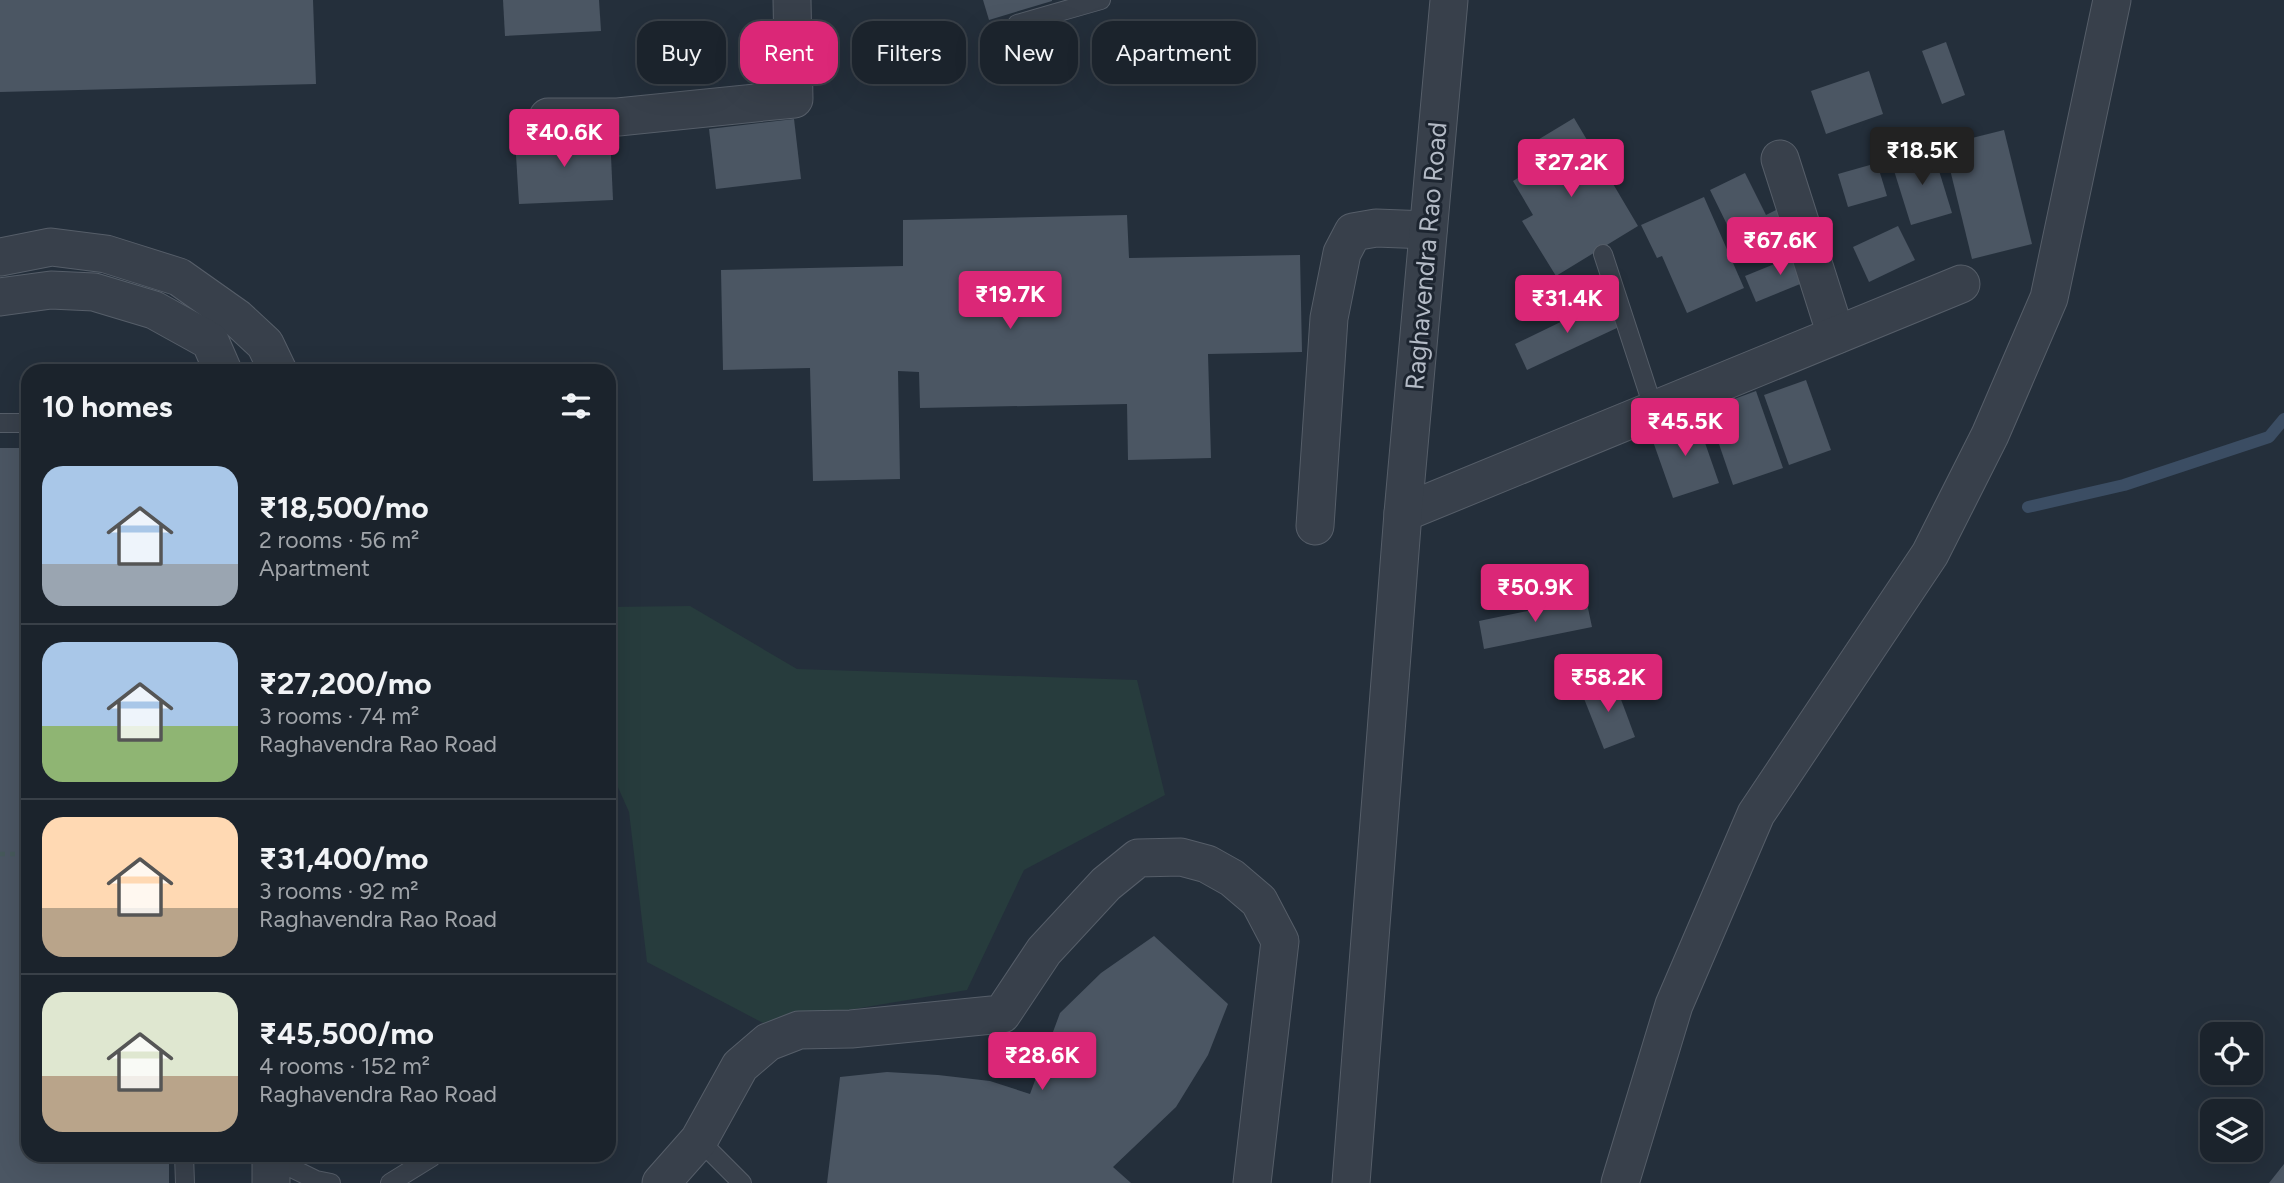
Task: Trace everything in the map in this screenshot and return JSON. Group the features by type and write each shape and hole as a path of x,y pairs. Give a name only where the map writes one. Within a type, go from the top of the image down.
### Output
{"street":[{"path":"548,117 618,117 794,99 792,0"},
{"name":"Raghavendra Rao Road","path":"1351,1183 1403,513 1449,0"},
{"path":"1620,1183 1674,1005 1756,814 1930,554 1990,435 2049,298 2112,0"},
{"path":"1780,159 1836,335"},
{"path":"1315,526 1329,318 1342,254 1353,232 1376,228 1428,230"},
{"path":"0,257 51,247 106,254 179,277 237,318 265,344 275,364"},
{"path":"1403,513 1961,284"},
{"path":"0,297 51,290 94,292 154,310 210,341 220,364"},
{"path":"671,1180 699,1140 740,1066 768,1042 799,1030 851,1029 1002,1014 1044,951 1107,884 1138,858 1181,857 1207,864 1232,878 1259,901 1280,941 1252,1183"}],"lane":[{"path":"1028,21 1101,0"},
{"path":"1603,254 1654,410"},
{"path":"0,423 21,423"},
{"path":"699,1140 742,1183"},
{"path":"184,1162 185,1183"},
{"path":"390,1183 424,1162"},
{"path":"271,1165 331,1183"}],"path":[{"path":"0,854 21,854"}],"green space":[{"path":"690,606 797,669 1137,680 1165,795 1024,870 967,990 765,1024 647,962 629,812 616,783 616,607"}],"building":[{"path":"0,0 313,0 316,84 0,92"},
{"path":"503,0 599,0 601,31 505,36"},
{"path":"983,0 1052,0 1052,1 989,20"},
{"path":"1946,42 1965,95 1942,104 1922,51"},
{"path":"1869,71 1883,114 1826,134 1811,91"},
{"path":"1574,118 1638,226 1556,276 1522,221 1533,215 1513,181 1537,166 1526,147"},
{"path":"794,119 801,179 716,189 709,129"},
{"path":"2004,130 2032,244 1972,259 1944,145"},
{"path":"610,134 613,200 519,204 515,139"},
{"path":"1932,148 1952,213 1911,225 1891,161"},
{"path":"1877,163 1887,196 1848,207 1838,174"},
{"path":"1745,173 1766,215 1788,204 1801,229 1743,257 1710,190"},
{"path":"1704,197 1744,288 1687,313 1662,256 1657,258 1641,225"},
{"path":"1127,215 1129,258 1300,255 1302,352 1208,354 1211,458 1128,460 1127,404 920,408 919,372 898,371 900,479 813,481 810,368 723,370 721,270 903,266 903,220"},
{"path":"1898,226 1915,260 1869,282 1853,247"},
{"path":"1804,252 1815,278 1756,302 1745,276"},
{"path":"1606,300 1619,327 1527,370 1515,344"},
{"path":"1806,380 1831,450 1789,465 1764,395"},
{"path":"1756,391 1783,468 1733,485 1707,409"},
{"path":"1696,417 1719,483 1673,498 1650,433"},
{"path":"0,448 21,448 21,1162 169,1162 169,1183 0,1183"},
{"path":"1586,599 1592,627 1484,649 1479,621"},
{"path":"1613,678 1635,737 1604,749 1581,691"},
{"path":"1154,936 1228,1004 1208,1055 1176,1107 1113,1167 1131,1183 827,1183 840,1077 887,1072 938,1075 990,1081 1030,1094 1060,1013 1101,973"},
{"path":"2284,1164 2284,1183 2269,1183"}],"waterway":[{"path":"2028,507 2124,485 2269,437 2284,419"}]}
